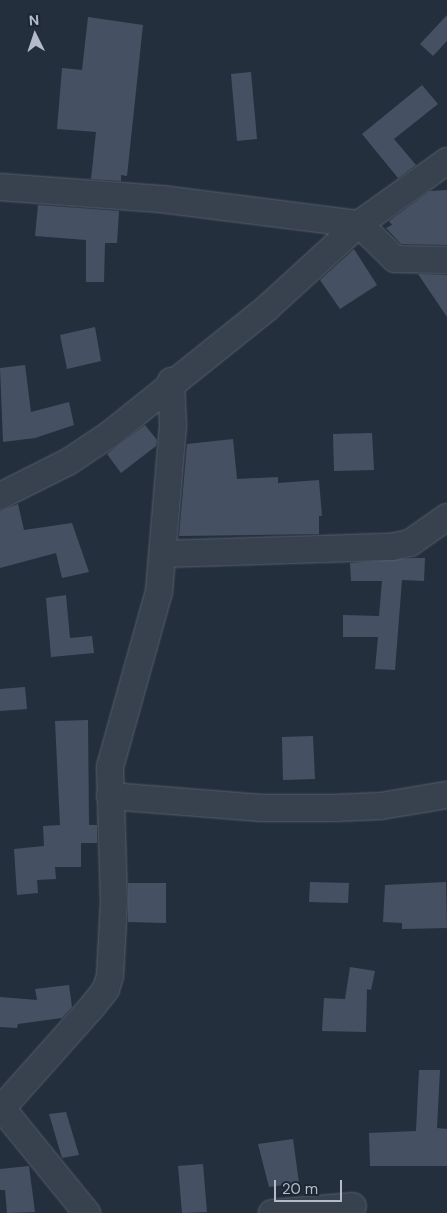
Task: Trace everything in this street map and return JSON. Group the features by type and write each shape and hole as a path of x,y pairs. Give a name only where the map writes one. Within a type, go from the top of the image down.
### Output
{"street":[{"path":"0,496 68,462 110,434 171,381 267,308 359,224 447,161"},
{"path":"0,188 161,199 359,224 395,259 447,260"},
{"path":"87,1213 1,1107 106,989 112,958 114,903 110,796 113,752 159,592 164,554 173,426 171,381"},
{"path":"164,554 392,547 410,543 447,518"},
{"path":"110,796 262,808 334,808 381,806 447,795"},
{"path":"272,1213 353,1206"}],"building":[{"path":"447,15 447,41 433,56 420,44"},
{"path":"88,17 143,25 127,176 121,175 121,181 91,179 96,132 57,129 62,68 82,70"},
{"path":"251,72 257,139 237,141 231,74"},
{"path":"422,85 438,104 394,139 416,165 398,178 362,134"},
{"path":"447,190 447,245 401,244 386,228 392,225 389,221 430,191"},
{"path":"38,205 119,211 117,243 105,243 104,282 86,282 86,240 35,236"},
{"path":"354,249 377,285 340,309 320,280"},
{"path":"418,274 447,275 447,317"},
{"path":"95,327 101,361 67,369 60,335"},
{"path":"25,365 31,412 69,402 74,425 35,438 3,442 0,368"},
{"path":"145,425 157,440 156,446 121,473 107,454"},
{"path":"372,433 374,470 334,471 333,434"},
{"path":"233,439 237,479 278,477 278,483 319,480 322,516 319,516 319,534 179,536 187,444"},
{"path":"18,504 24,530 72,523 89,572 62,578 56,553 0,568 0,511"},
{"path":"425,558 424,581 402,580 395,670 375,669 378,637 343,637 343,615 379,616 382,581 351,581 350,563"},
{"path":"66,595 70,638 92,636 94,653 51,657 46,598"},
{"path":"25,687 27,709 0,711 0,689"},
{"path":"88,720 89,825 97,825 97,843 81,843 81,867 55,867 56,879 37,880 38,893 17,895 14,849 44,846 43,826 60,825 55,721"},
{"path":"313,736 315,779 283,780 282,737"},
{"path":"310,882 349,883 348,903 309,902"},
{"path":"446,882 447,928 402,929 402,923 383,922 385,885"},
{"path":"128,883 166,883 166,923 128,922"},
{"path":"350,967 375,971 371,990 367,989 366,1032 322,1031 324,998 345,999"},
{"path":"69,985 72,1007 62,1018 18,1024 17,1028 0,1027 0,997 37,1000 35,989"},
{"path":"419,1070 440,1070 437,1128 447,1129 447,1166 370,1166 369,1133 416,1131"},
{"path":"66,1112 79,1155 62,1158 49,1114"},
{"path":"293,1139 299,1183 269,1187 258,1144"},
{"path":"203,1164 207,1212 182,1213 178,1166"},
{"path":"29,1166 35,1212 7,1213 5,1190 0,1190 0,1169"}]}
